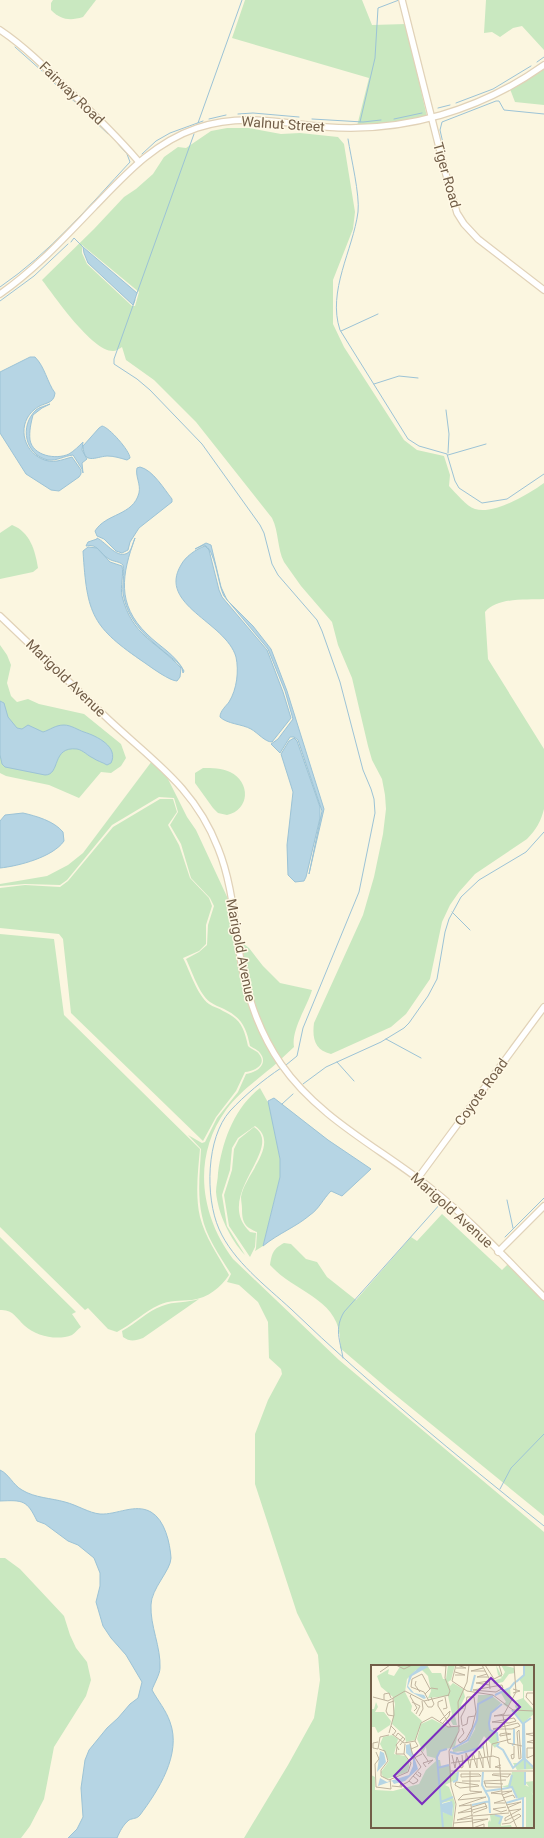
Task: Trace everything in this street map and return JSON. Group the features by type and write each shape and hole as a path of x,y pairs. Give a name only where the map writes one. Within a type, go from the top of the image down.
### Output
{"street":[{"name":"Tiger Road","path":"402,0 454,206 461,220 478,239 544,290"},
{"name":"Fairway Road","path":"0,30 24,48 50,72 105,125 139,162"},
{"name":"Walnut Street","path":"0,294 49,254 139,162 157,147 183,134 206,126 230,121 262,119 326,127 354,128 394,125 431,118 492,96 520,81 544,65"},
{"name":"Marigold Avenue","path":"0,616 139,748 168,772 196,805 215,841 225,867 242,969 250,1002 262,1030 280,1062 300,1088 329,1115 418,1178 451,1205 544,1297"},
{"name":"Coyote Road","path":"418,1178 544,1007"},
{"path":"498,1252 544,1206"}],"green space":[{"path":"53,0 96,0 83,17 66,19 58,16 51,10 51,3"},
{"path":"245,0 362,0 372,25 406,24 427,117 385,124 357,126 369,78 232,38"},
{"path":"486,0 544,0 544,50 522,26 513,28 500,37 492,32 484,33"},
{"path":"544,68 544,105 515,102 510,89"},
{"path":"227,128 249,128 281,134 300,133 338,137 344,144 355,212 353,229 333,280 333,324 344,347 404,440 417,450 444,456 450,475 449,486 468,505 475,509 492,509 521,498 544,483 544,599 513,600 490,607 485,612 488,659 544,749 544,809 536,829 527,839 475,874 450,905 442,922 430,979 406,1014 391,1027 331,1054 321,1050 318,1047 314,1039 314,1023 363,915 374,877 383,834 386,809 382,779 372,760 352,678 338,645 332,622 301,586 284,562 272,518 196,422 154,380 126,360 122,347 114,351 104,349 85,333 74,322 42,280 124,197 153,174 164,157 178,147 186,148 211,131","holes":["82,245 139,292 135,306 132,306 87,264 82,253"]},
{"path":"12,525 23,532 31,542 38,568 33,572 0,579 0,533"},
{"path":"0,645 7,655 11,665 7,683 11,696 17,702 28,699 39,704 84,714 121,744 126,758 121,766 111,773 101,772 79,798 49,785 6,776 0,773"},
{"path":"152,761 165,773 187,817 196,830 229,901 246,994 278,1062 232,1103 215,1128 208,1147 204,1186 207,1205 213,1224 233,1259 339,1360 544,1532 544,1838 244,1838 288,1765 314,1718 320,1680 318,1655 297,1613 255,1484 255,1434 268,1400 282,1374 281,1369 269,1358 268,1322 258,1302 239,1285 227,1282 231,1274 214,1246 204,1224 200,1208 199,1182 201,1149 188,1135 202,1143 205,1142 217,1118 238,1092 246,1074 257,1070 263,1061 259,1052 250,1046 245,1028 239,1020 230,1012 210,1002 202,994 186,959 199,952 207,945 208,925 214,906 210,898 191,878 181,844 170,825 178,812 174,798 159,797 112,825 67,880 60,885 25,884 0,886 0,884 47,876 68,865 83,853"},
{"path":"203,768 217,768 230,772 242,782 245,795 244,802 240,808 227,815 218,813 213,808 195,783 195,773"},
{"path":"160,799 173,799 177,812 168,825 179,845 190,878 209,898 212,906 206,925 206,944 199,951 183,958 201,995 211,1005 229,1014 238,1021 245,1034 248,1046 258,1053 262,1061 261,1065 252,1071 245,1072 236,1091 216,1117 203,1141 71,1013 63,939 59,934 0,928 0,888 25,885 60,887 68,881 113,827"},
{"path":"0,934 54,939 64,1015 200,1149 197,1192 198,1209 202,1224 209,1239 229,1275 218,1288 209,1294 198,1299 163,1303 148,1311 117,1332 108,1329 88,1308 85,1310 0,1227"},
{"path":"240,941 249,948 263,966 280,983 312,990 297,1026 294,1047 280,1060 263,1030 248,988"},
{"path":"260,1088 270,1106 280,1159 280,1177 263,1246 255,1251 257,1232 245,1224 242,1214 241,1197 244,1188 263,1151 264,1142 262,1133 255,1126 238,1138 232,1148 230,1170 222,1195 227,1226 245,1255 234,1242 226,1226 219,1209 216,1190 220,1161 231,1126 243,1105"},
{"path":"254,1127 261,1136 262,1147 243,1188 239,1203 241,1218 250,1232 256,1233 255,1247 250,1257 229,1226 224,1195 232,1170 234,1149 239,1139"},
{"path":"442,1214 502,1270 508,1264 544,1299 544,1516 340,1348 339,1332 335,1319 327,1308 317,1299 281,1275 270,1265 272,1254 277,1247 284,1243 291,1244 306,1259 317,1262 327,1277 356,1300 411,1237 417,1241"},
{"path":"0,1237 76,1312 72,1314 81,1327 72,1335 60,1338 41,1335 30,1330 8,1311 0,1310"},
{"path":"199,1299 143,1338 128,1340 123,1337 122,1331 157,1308 171,1303"},
{"path":"0,1558 5,1558 20,1569 64,1616 76,1648 87,1662 91,1680 86,1696 54,1747 44,1799 30,1826 21,1838 0,1838"}],"water":[{"path":"83,247 137,293 133,305 88,263"},
{"path":"30,357 35,357 38,361 55,393 53,400 38,407 29,415 24,429 26,443 35,455 42,459 57,461 72,457 81,470 79,477 59,491 51,490 26,474 0,433 0,372"},
{"path":"50,404 33,415 30,433 32,445 40,453 58,457 69,454 83,442 82,450 87,459 82,463 83,473 73,455 48,460 40,457 30,446 26,432 27,424 31,417 37,409"},
{"path":"102,426 109,430 119,440 127,450 130,458 127,460 107,456 88,458 85,456 83,446"},
{"path":"140,467 154,476 172,499 172,502 139,528 130,542 128,550 122,553 116,551 104,539 97,536 95,531 100,525 131,506 136,500 139,493 137,468"},
{"path":"97,538 116,553 125,554 131,549 135,538 125,576 124,588 126,600 137,623 152,639 176,660 182,668 144,633 130,615 123,593 123,565 106,557 96,547 90,545 86,546 88,542"},
{"path":"206,543 211,545 221,587 227,599 222,591 214,560 208,548 204,545 195,549"},
{"path":"205,546 209,550 222,597 267,650 283,692 291,718 272,742 264,739 251,729 227,721 220,717 222,711 232,697 236,686 236,657 230,645 220,633 185,602 178,591 176,579 185,559 195,551"},
{"path":"88,547 97,548 110,562 122,566 122,596 126,609 138,629 181,668 180,677 177,681 161,674 127,650 103,629 90,605 87,590 83,551"},
{"path":"229,602 253,626 271,649 287,691 324,809 309,874 322,811 298,740 294,737 290,737 280,753 271,744 278,739 293,719 285,691 268,649"},
{"path":"0,701 4,703 8,717 17,728 22,729 28,725 43,732 58,726 67,725 100,739 112,752 113,757 111,763 107,765 77,749 69,749 63,752 50,774 45,775 5,767 2,764 0,755"},
{"path":"294,738 297,741 320,807 320,818 306,877 304,881 295,882 288,875 287,845 293,792 281,754 289,741"},
{"path":"23,813 39,817 55,825 63,832 64,841 52,852 35,860 0,868 0,821 5,815"},
{"path":"274,1098 328,1140 371,1169 342,1196 331,1191 313,1213 263,1246 280,1177 280,1159 268,1101"},
{"path":"0,1470 6,1474 19,1488 27,1493 69,1503 87,1511 106,1514 139,1509 151,1512 160,1520 166,1532 171,1558 170,1563 157,1586 151,1605 152,1621 160,1660 160,1670 152,1690 170,1722 173,1734 173,1747 171,1759 166,1772 154,1795 139,1816 129,1820 125,1824 117,1838 68,1838 77,1829 83,1817 81,1788 85,1760 89,1750 107,1728 130,1704 138,1698 142,1682 126,1655 103,1626 96,1602 100,1586 100,1573 94,1558 78,1545 68,1541 45,1524 37,1521 27,1505 19,1501 0,1501"}],"waterway":[{"path":"198,123 242,0"},
{"path":"360,122 375,58 378,8 399,0"},
{"path":"15,47 42,71"},
{"path":"537,62 544,57"},
{"path":"456,103 493,89 531,66"},
{"path":"52,81 75,102"},
{"path":"445,152 440,130 442,122 496,101 499,101 504,110 544,114"},
{"path":"438,108 450,105"},
{"path":"85,112 108,134"},
{"path":"238,114 253,113 299,117"},
{"path":"394,119 422,113"},
{"path":"209,119 226,115"},
{"path":"312,119 363,122 381,120"},
{"path":"142,154 156,141 170,133 203,121"},
{"path":"137,293 194,134"},
{"path":"348,139 357,186 358,212 339,286 337,315 340,330 408,439 419,446 447,454 455,481 459,488 482,503 507,499 544,474"},
{"path":"0,287 18,274 52,244 130,162 127,154 118,144"},
{"path":"71,242 74,238 83,247"},
{"path":"0,301 34,276 68,244"},
{"path":"135,300 114,359 114,364 137,379 150,390 202,444 260,525 264,533 272,564 278,575 317,620 340,682 363,770 374,799 375,813 359,892 303,1028 297,1056 286,1065"},
{"path":"341,331 378,314"},
{"path":"374,384 399,376 418,378"},
{"path":"446,410 449,434 448,453"},
{"path":"448,455 486,444"},
{"path":"303,1084 326,1067 381,1042 404,1028 409,1023 428,996 437,979 445,932 449,919 461,897 479,880 526,852 544,832"},
{"path":"452,912 470,930"},
{"path":"386,1039 421,1058"},
{"path":"337,1062 354,1081"},
{"path":"281,1068 254,1088 230,1111 216,1136 210,1168 211,1201 214,1216 225,1241 241,1262 251,1272 352,1366 447,1447 544,1526"},
{"path":"282,1104 293,1094"},
{"path":"505,1237 544,1198"},
{"path":"507,1200 513,1228"},
{"path":"343,1358 338,1329 344,1312 441,1203"},
{"path":"500,1489 511,1468 544,1434"}]}
